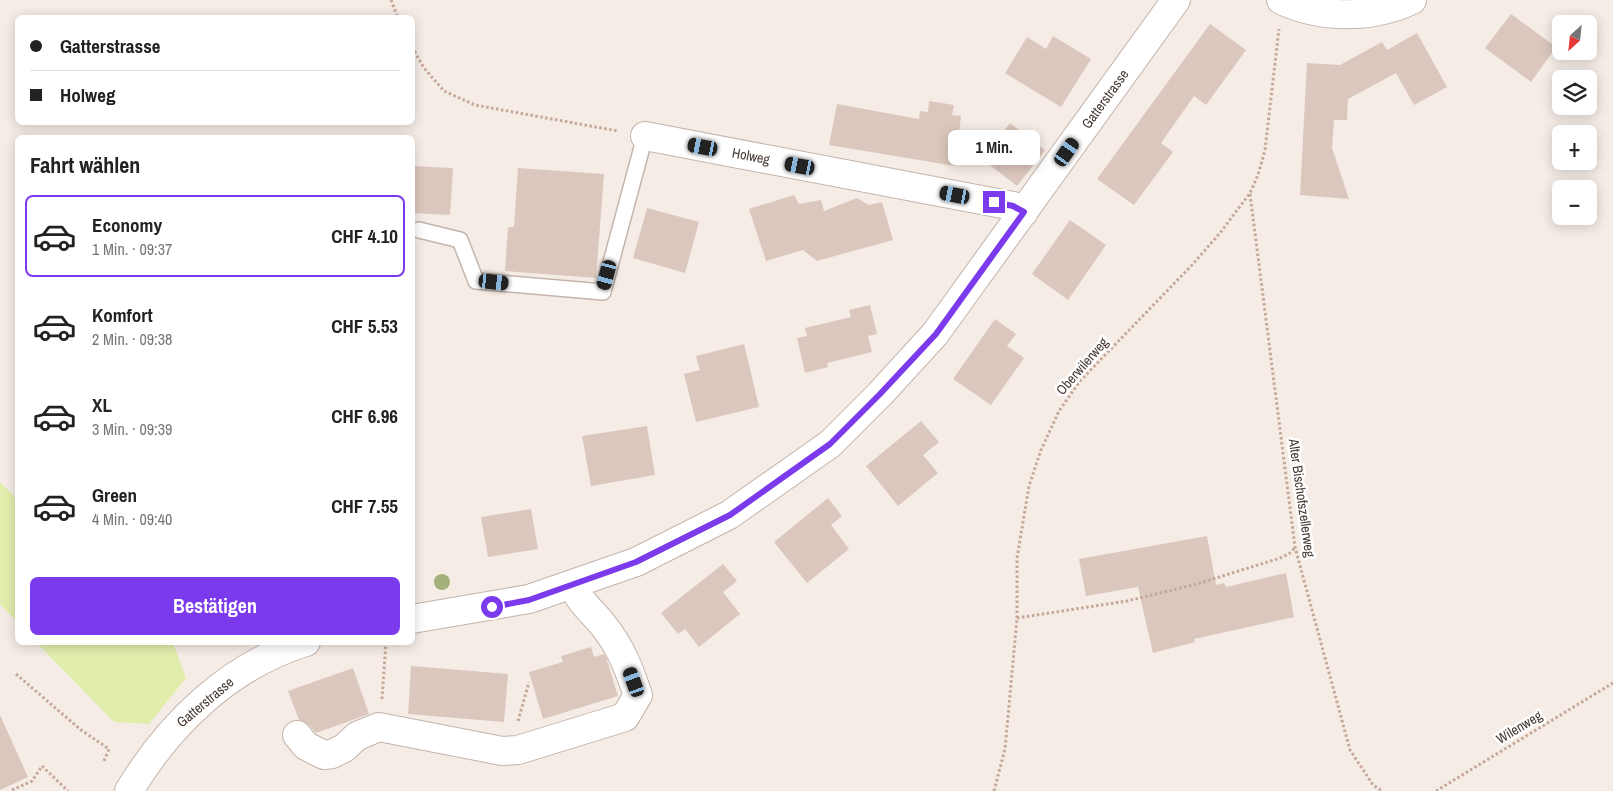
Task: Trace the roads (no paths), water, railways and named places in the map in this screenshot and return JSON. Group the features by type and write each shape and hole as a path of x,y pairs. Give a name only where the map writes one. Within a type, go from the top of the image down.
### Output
{"street":[{"name":"Gatterstrasse","path":"415,619 529,600 636,562 730,515 830,444 936,334 1176,0"},
{"path":"1282,0 1318,12 1345,14 1368,13 1400,6 1412,0"},
{"name":"Holweg","path":"645,136 1013,206 1024,212"},
{"path":"297,735 306,746 324,754 338,751 357,736 379,728 502,750 518,750 625,717 638,695 624,655 603,625 578,598 573,584"},
{"name":"Gatterstrasse","path":"128,791 166,738 191,711 234,677 282,650 297,645"}],"lane":[{"path":"419,230 460,240 476,281 603,292 645,136"}]}
